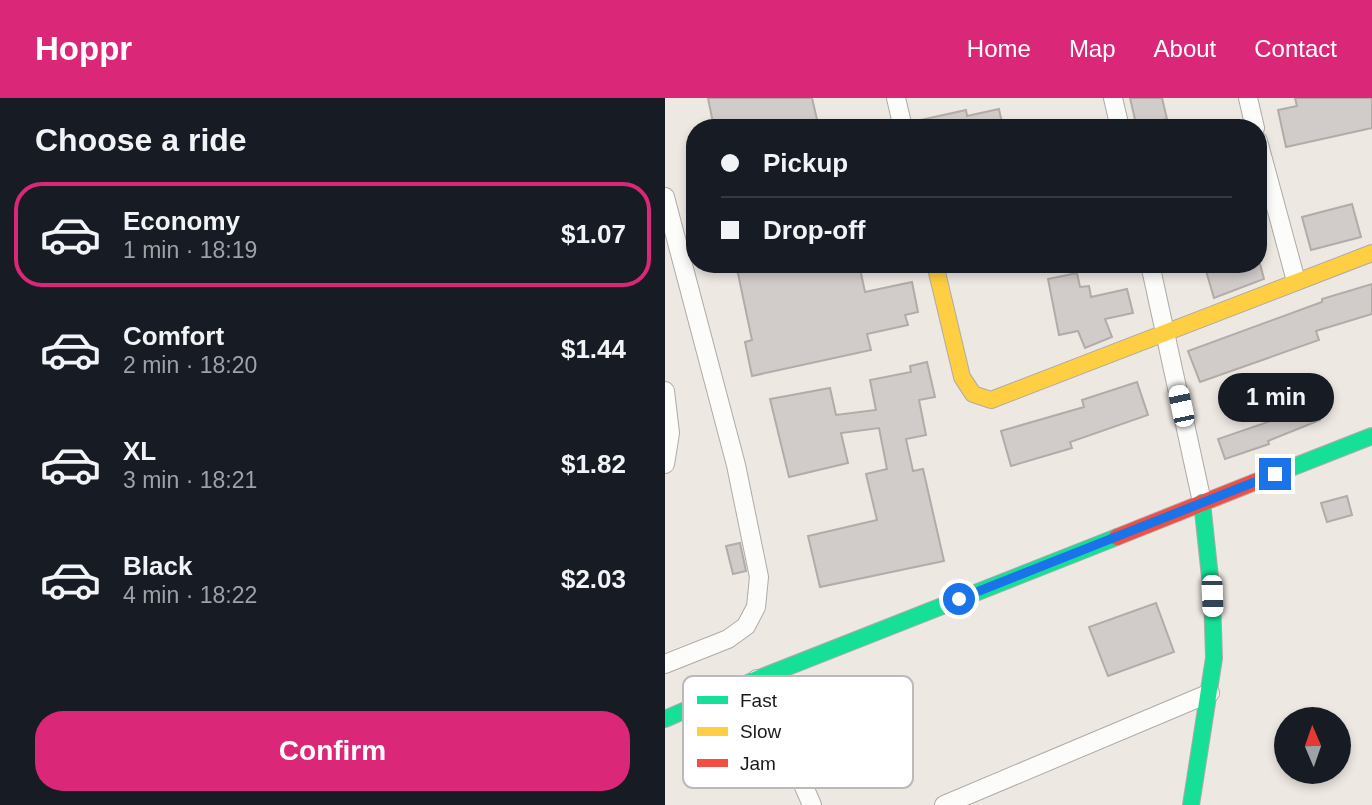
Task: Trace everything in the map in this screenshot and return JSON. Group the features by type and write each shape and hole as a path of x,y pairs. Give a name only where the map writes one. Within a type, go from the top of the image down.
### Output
{"street":[{"path":"896,98 901,119"},
{"path":"1113,98 1118,119"},
{"path":"1248,98 1253,119"},
{"path":"1267,174 1296,281"},
{"path":"665,197 736,465 759,577 756,607 747,626 728,639 665,664"},
{"path":"937,273 962,377 973,394 991,400 1372,253"},
{"path":"1152,273 1202,502 1212,596 1214,645 1210,693 1191,805"},
{"path":"665,391 670,433 665,464"},
{"path":"765,676 1372,436"},
{"path":"944,805 1210,693"},
{"path":"665,719 683,711"},
{"path":"805,788 812,805"}],"building":[{"path":"708,98 812,98 817,119 712,119"},
{"path":"1130,98 1162,98 1167,119 1135,119"},
{"path":"1295,98 1372,98 1372,128 1286,147 1278,110 1297,106"},
{"path":"999,109 1001,119 925,119 966,110 967,116"},
{"path":"1352,204 1361,237 1311,250 1302,217"},
{"path":"738,273 861,273 865,292 912,282 918,312 905,315 908,325 867,334 871,350 752,376 745,342 752,340"},
{"path":"1077,273 1080,287 1089,286 1091,297 1127,289 1133,313 1105,319 1112,337 1085,348 1078,331 1059,335 1048,279"},
{"path":"1207,273 1262,273 1264,279 1214,298"},
{"path":"1372,284 1372,314 1316,331 1319,340 1200,382 1188,351 1322,302 1322,299"},
{"path":"927,362 935,397 919,400 926,435 906,439 913,471 923,469 944,561 820,587 808,536 877,520 866,474 887,469 879,428 841,433 848,463 789,477 770,399 830,388 836,415 876,410 870,380 911,372 910,366"},
{"path":"1137,382 1148,415 1070,442 1072,448 1011,466 1001,431 1084,407 1082,400"},
{"path":"1313,404 1320,420 1268,441 1269,444 1225,459 1218,439 1285,416 1284,412 1301,405 1302,408"},
{"path":"1347,496 1352,515 1327,522 1321,503"},
{"path":"740,543 746,571 733,574 726,546"},
{"path":"1156,603 1174,652 1108,676 1089,627"}],"traffic: fast":[{"path":"1270,476 1372,436"},
{"path":"1191,805 1214,658 1212,596 1202,502"},
{"path":"765,676 1117,537"},
{"path":"665,719 683,711"}],"traffic: slow":[{"path":"937,273 962,377 973,394 991,400 1372,253"}],"traffic: jam":[{"path":"1117,537 1270,476"}],"route":[{"path":"959,599 1275,474"}]}
